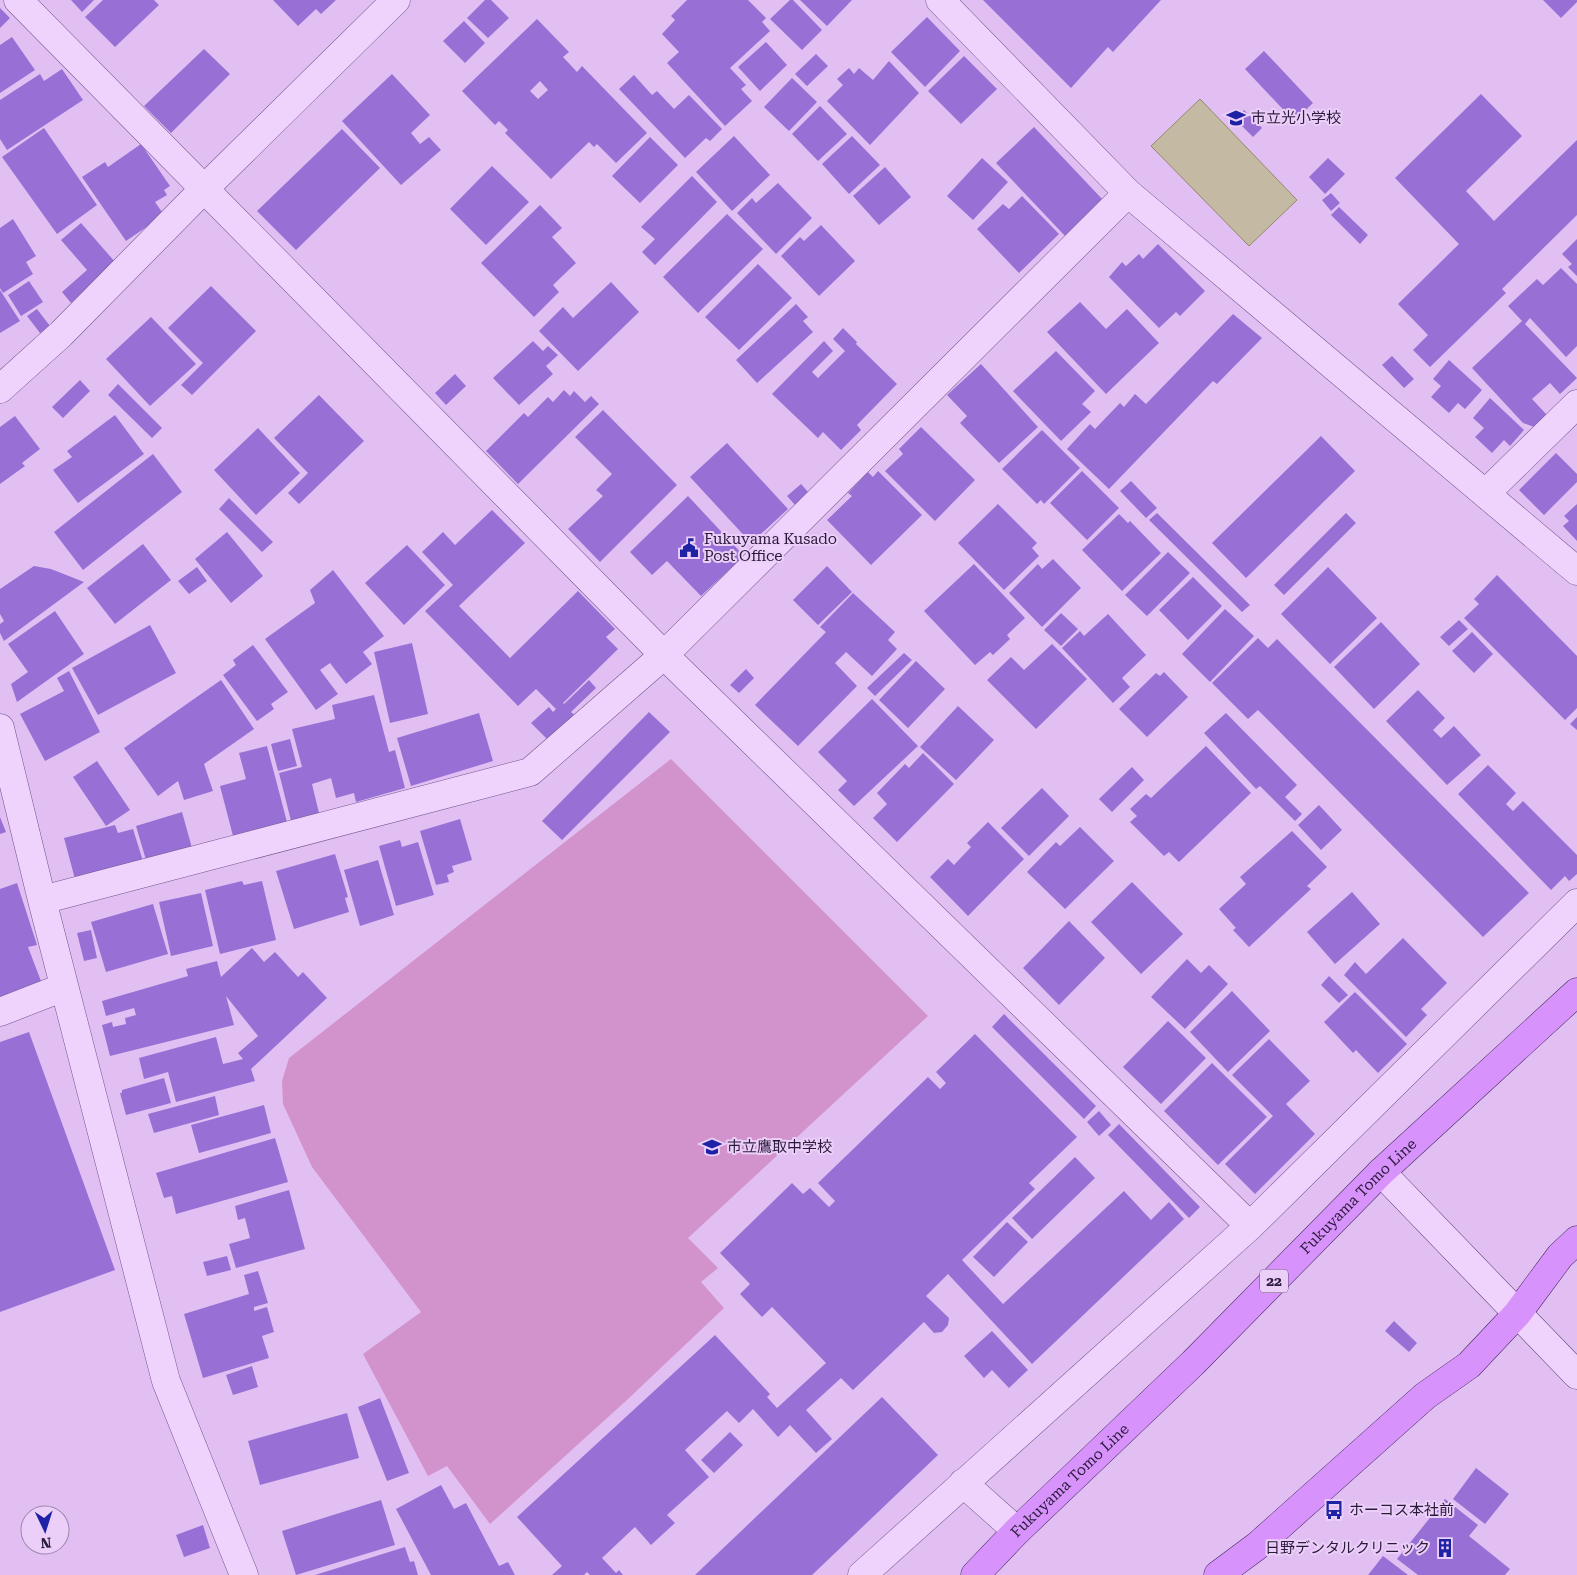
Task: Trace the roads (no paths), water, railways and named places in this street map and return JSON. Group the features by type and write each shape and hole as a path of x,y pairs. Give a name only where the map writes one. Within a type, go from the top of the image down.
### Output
{"main road":[{"name":"Fukuyama Tomo Line","path":"975,1575 1017,1531 1193,1363 1381,1172 1577,992"},
{"path":"1219,1575 1257,1546 1426,1396 1469,1364 1517,1314 1560,1256 1577,1240"}],"street":[{"path":"18,0 206,188 664,655 1250,1226"},
{"path":"0,389 62,334 396,0"},
{"path":"940,0 1128,193 1577,571"},
{"path":"42,900 530,772 664,655 1128,193"},
{"path":"1486,493 1577,404"},
{"path":"0,728 64,987 166,1381 244,1575"},
{"path":"862,1575 963,1482 1250,1226 1577,903"},
{"path":"0,1012 64,987"},
{"path":"1381,1172 1577,1376"},
{"path":"963,1482 1017,1531"}],"place":[{"name":"市立光小学校","path":"1236,118"},
{"name":"Fukuyama Kusado Post Office","path":"689,548"},
{"name":"市立鷹取中学校","path":"712,1147"},
{"name":"ホーコス本社前","path":"1334,1510"},
{"name":"日野デンタルクリニック","path":"1445,1548"}]}
